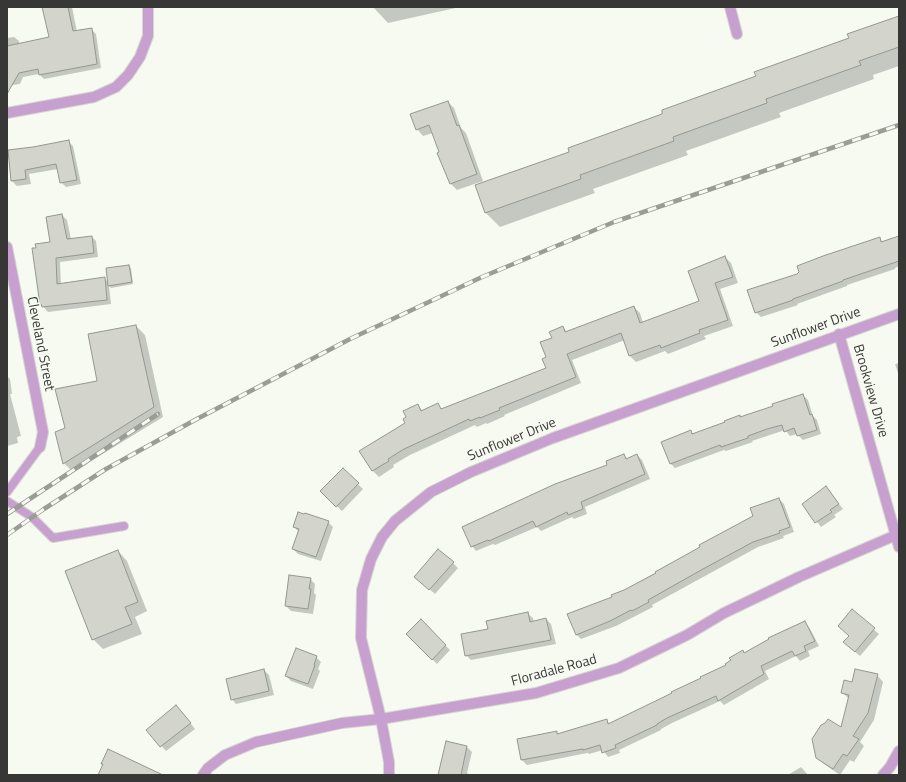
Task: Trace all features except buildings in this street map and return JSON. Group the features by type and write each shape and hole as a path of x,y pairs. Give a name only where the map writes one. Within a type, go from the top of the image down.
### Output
{"street":[{"path":"7,114 94,97 116,87 128,75 140,57 148,36 148,7"},
{"path":"730,7 737,34"},
{"name":"Cleveland Street","path":"7,247 42,432 40,447"},
{"name":"Sunflower Drive","path":"389,775 389,762 381,719 361,638 362,590 371,559 382,538 395,521 431,492 471,472 553,438 839,334 899,314"},
{"name":"Brookview Drive","path":"839,334 899,547"},
{"name":"Floradale Road","path":"203,775 208,768 225,755 256,742 342,722 381,719 536,693 619,668 687,635 724,613 799,576 896,535"},
{"path":"883,775 890,767 899,751"}],"lane":[{"path":"7,492 40,447"},
{"path":"7,501 32,517 53,538 124,526"}],"railway":[{"path":"7,535 106,469 195,420 350,339 482,277 614,222 899,125"},
{"path":"7,514 158,414"}]}
